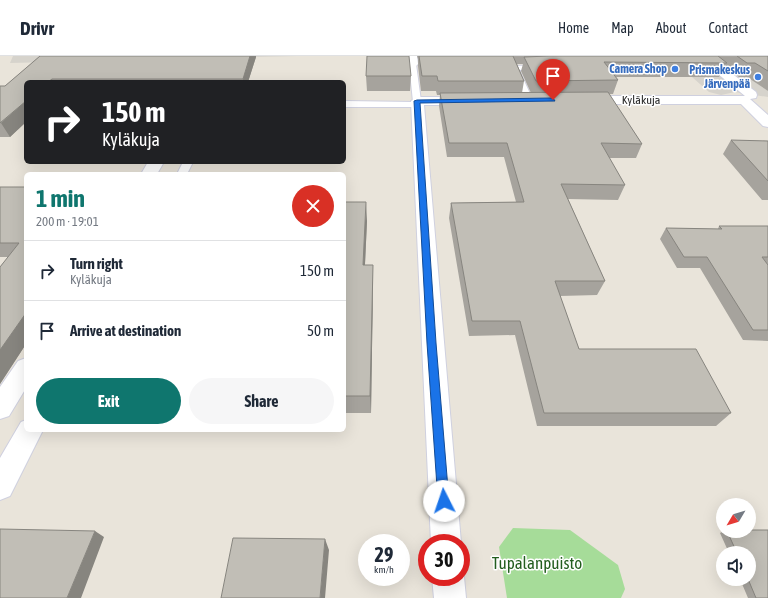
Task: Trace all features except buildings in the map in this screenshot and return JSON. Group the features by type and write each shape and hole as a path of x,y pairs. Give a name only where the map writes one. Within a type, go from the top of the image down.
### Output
{"street":[{"path":"702,56 748,97 768,123"},
{"name":"Kyläkuja","path":"567,100 748,97"},
{"path":"514,100 534,100"},
{"path":"445,534 417,103 483,101"},
{"path":"0,408 24,371"},
{"path":"0,486 29,432"},
{"path":"449,586 450,598"}],"lane":[{"path":"346,104 417,103 412,60"},
{"path":"534,100 514,68 553,66"}],"green space":[{"name":"Tupalanpuisto","path":"513,528 570,530 618,565 625,589 621,598 507,598 499,547"}],"shaded area":[{"path":"13,56 297,56 10,63"},
{"path":"729,56 732,66 768,91 768,97 735,92 721,95 709,92 692,77"}],"place":[{"name":"Camera Shop","path":"675,69"},
{"name":"Prismakeskus Järvenpää","path":"758,77"}],"route":[{"path":"444,501 432,343 417,101 553,100"}]}
